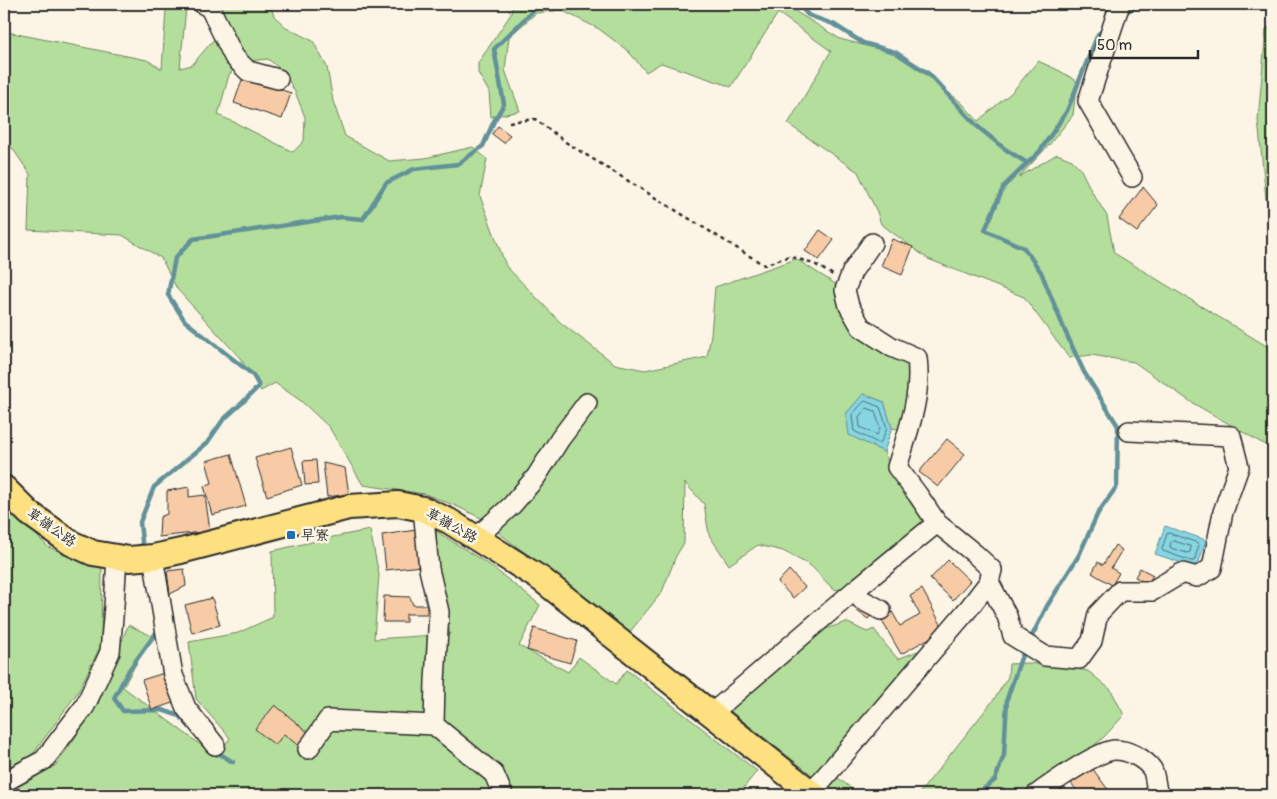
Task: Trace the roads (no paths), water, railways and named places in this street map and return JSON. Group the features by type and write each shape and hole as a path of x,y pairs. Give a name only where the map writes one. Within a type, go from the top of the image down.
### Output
{"main road":[{"name":"草嶺公路","path":"4,488 29,513 71,543 93,552 129,559 153,557 181,551 350,507 398,504 423,509 449,521 541,579 812,794"}],"street":[{"path":"203,4 210,8 234,57 248,71 278,79"},
{"path":"1119,6 1088,101 1132,177"},
{"path":"812,794 969,608 989,582 992,570 937,523 896,466 909,430 919,372 917,358 892,347 861,327 849,306 845,290 852,272 872,243"},
{"path":"476,538 512,504 536,477 560,439 587,403"},
{"path":"989,582 1006,616 1012,636 1045,656 1079,659 1092,642 1098,614 1120,591 1152,591 1182,573 1197,577 1212,568 1223,512 1239,468 1231,436 1129,431"},
{"path":"423,509 429,569 439,612 434,724"},
{"path":"712,714 855,590 937,523"},
{"path":"4,782 44,760 85,706 110,652 117,557"},
{"path":"153,557 172,676 186,708 215,745"},
{"path":"855,590 862,600 881,610"},
{"path":"308,749 328,720 434,724 494,774 503,795"},
{"path":"1036,795 1050,784 1098,755 1114,750 1138,757 1152,770 1158,795"}],"water":[{"path":"863,394 884,402 892,428 884,452 849,435 846,414"},
{"path":"1165,526 1206,540 1197,568 1155,554"}],"waterway":[{"path":"143,551 140,522 154,487 207,443 223,420 259,386 253,375 185,321 168,295 175,258 193,239 341,217 363,219 386,183 414,169 458,164 483,146 504,104 494,49 540,4"},
{"path":"798,4 808,15 833,24 863,43 895,52 929,74 978,127 1005,149 1027,163"},
{"path":"1123,15 1137,4"},
{"path":"1029,642 1047,606 1079,555 1098,513 1117,486 1118,426 1084,372 1041,272 1024,248 985,230 1004,186 1040,151 1067,111 1098,34 1105,29"},
{"path":"158,629 129,670 114,698 123,711 162,710 180,716 188,725"},
{"path":"976,795 995,780 1004,755 1007,699 1026,649"},
{"path":"215,751 233,762"}],"place":[{"name":"早寮","path":"291,535"}]}
